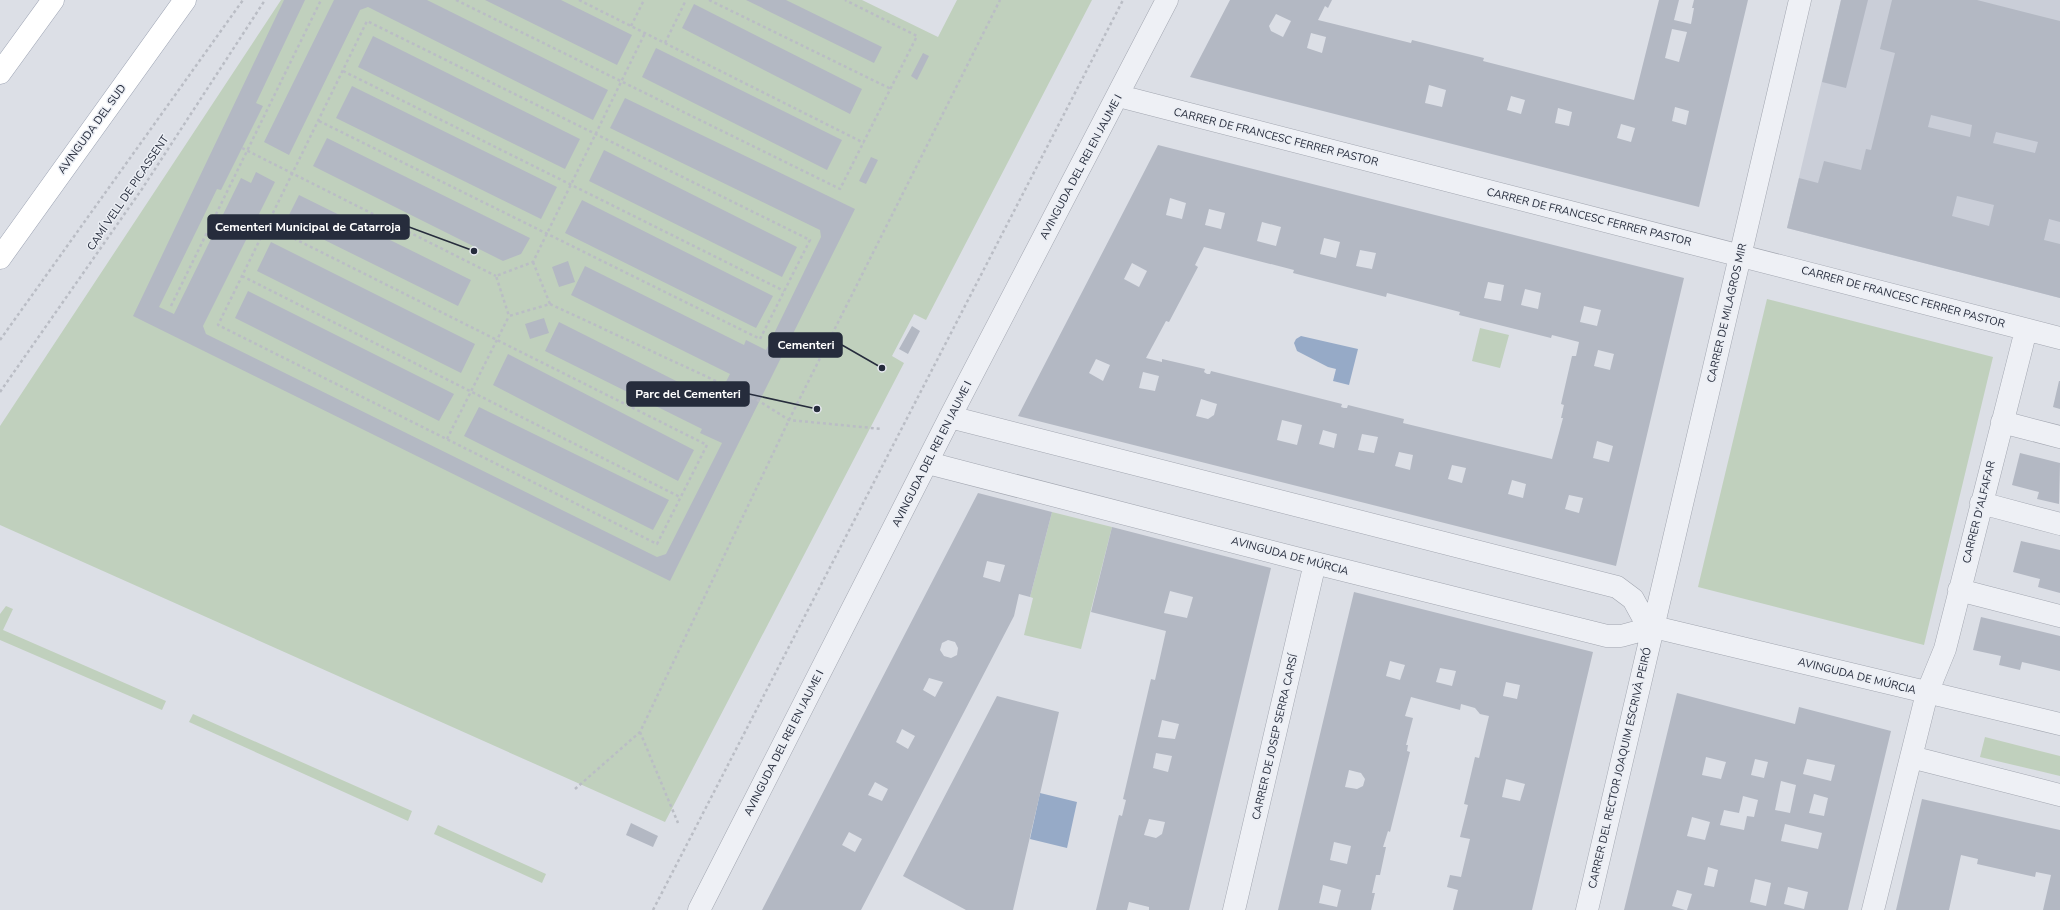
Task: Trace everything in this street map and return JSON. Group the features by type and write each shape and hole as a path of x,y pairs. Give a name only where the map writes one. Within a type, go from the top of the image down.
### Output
{"main road":[{"path":"0,73 53,0"},
{"name":"AVINGUDA DEL SUD","path":"0,258 185,0"}],"street":[{"name":"AVINGUDA DEL REI EN JAUME I","path":"699,910 928,463 950,417 1119,96 1167,0"},
{"name":"CARRER DE MILAGROS MIR","path":"1654,627 1800,0"},
{"name":"CARRER DE FRANCESC FERRER PASTOR","path":"1119,96 2060,338"},
{"name":"CARRER D'ALFAFAR","path":"1874,910 1910,757 1927,693 1945,649 2026,330"},
{"path":"950,417 1617,587 1633,599 1646,621 1654,627"},
{"path":"2002,422 2060,437"},
{"name":"AVINGUDA DE MÚRCIA","path":"928,463 1315,563 1607,636 1621,636 1654,627 2060,724"},
{"path":"1981,503 2060,524"},
{"name":"CARRER DE JOSEP SERRA CARSÍ","path":"1234,910 1315,563"},
{"path":"1959,590 2060,616"},
{"name":"CARRER DEL RECTOR JOAQUIM ESCRIVÀ PEIRÓ","path":"1587,910 1654,627"},
{"path":"1910,757 2060,795"}],"path":[{"path":"0,340 243,0"},
{"name":"CAMÍ VELL DE PICASSENT","path":"0,392 142,189 265,0"},
{"path":"171,306 248,152 321,0"},
{"path":"456,0 840,189 918,36 845,0"},
{"path":"579,0 864,143"},
{"path":"631,26 644,0"},
{"path":"665,42 686,0"},
{"path":"709,0 890,89"},
{"path":"575,790 640,732 789,420 1000,0"},
{"path":"653,910 1123,0"},
{"path":"267,226 497,339 707,445 657,544 218,325 242,276 267,226 293,174 319,120 343,71 368,21 810,240 760,339 319,120"},
{"path":"496,276 533,262 645,33"},
{"path":"343,71 784,291"},
{"path":"242,148 496,276 509,316 447,439"},
{"path":"533,262 550,304"},
{"path":"242,276 680,497"},
{"path":"509,316 550,304 759,401 789,420 882,429"},
{"path":"640,732 678,823"}],"shaded area":[{"path":"1841,0 2060,0 2060,298 1787,228"}],"green space":[{"path":"281,0 862,0 938,37 957,0 1092,0 926,320 914,314 892,356 904,363 665,822 0,525 0,426"},
{"path":"1767,299 1993,357 1924,645 1698,587"},
{"path":"1480,328 1509,335 1500,368 1472,361"},
{"path":"1052,512 1112,527 1081,649 1024,635 1033,598 1030,597"},
{"path":"6,606 13,609 3,630 166,701 162,710 0,640 0,614"},
{"path":"193,714 412,811 408,821 189,722"},
{"path":"1985,737 2060,756 2060,776 1980,757"},
{"path":"438,825 546,874 542,883 434,834"}],"water":[{"path":"1301,336 1358,349 1349,385 1333,381 1336,369 1328,367 1297,351 1294,343 1296,339"},
{"path":"1040,793 1077,802 1067,848 1030,839"}],"building":[{"path":"284,0 305,0 256,103 263,106 221,190 217,189 159,307 174,314 241,178 251,183 256,172 275,182 203,326 206,334 657,557 666,554 722,443 700,433 702,429 545,351 559,322 716,401 730,374 571,295 585,266 744,345 746,340 766,350 821,237 820,230 610,128 625,98 855,209 670,581 133,316"},
{"path":"334,0 427,0 608,90 593,120 368,7 360,10 289,155 264,142"},
{"path":"485,0 561,0 632,35 617,65"},
{"path":"746,0 786,0 882,47 874,63"},
{"path":"1230,0 1332,0 1328,8 1325,6 1318,20 1411,43 1412,40 1484,58 1483,61 1634,100 1659,0 1679,0 1674,20 1691,24 1694,0 1748,0 1699,207 1190,77","holes":["1276,14 1291,21 1283,37 1271,31 1269,26","1672,29 1687,32 1679,62 1665,58","1311,33 1326,37 1322,53 1307,48","1429,85 1446,90 1442,107 1425,103","1511,96 1525,100 1521,114 1507,110","1675,107 1689,111 1686,125 1672,121","1558,108 1572,112 1569,126 1555,123","1621,124 1635,128 1631,142 1617,138"]},
{"path":"1841,0 1868,0 1846,88 1822,82"},
{"path":"1892,0 1977,0 2060,21 2060,222 2049,219 2044,240 2060,244 2060,298 1787,228 1799,178 1818,183 1824,161 1861,170 1866,149 1871,150 1895,53 1880,49","holes":["1931,115 1972,125 1970,137 1928,127","1996,132 2038,142 2035,153 1993,143","1957,196 1994,205 1989,226 1952,216"]},
{"path":"694,4 862,89 850,114 682,28"},
{"path":"373,36 580,139 565,169 358,67"},
{"path":"656,48 842,140 827,170 642,77"},
{"path":"923,53 929,56 917,80 911,76"},
{"path":"352,86 557,187 541,219 336,118"},
{"path":"327,138 530,238 521,254 503,261 313,166"},
{"path":"1158,145 1684,278 1616,566 1018,416","holes":["1170,198 1186,203 1182,219 1166,215","1209,209 1225,213 1221,229 1205,225","1262,222 1281,227 1276,246 1257,241","1324,238 1340,242 1336,258 1320,254","1204,247 1294,270 1293,273 1386,297 1387,293 1460,312 1459,315 1551,338 1552,335 1579,342 1576,356 1572,356 1561,404 1564,405 1561,418 1563,418 1552,459 1403,423 1404,419 1348,405 1347,408 1344,408 1341,407 1342,404 1211,371 1210,374 1207,374 1204,372 1205,369 1162,359 1162,362 1146,358 1166,321 1169,322 1198,267 1195,265","1360,250 1376,253 1372,269 1356,266","1132,263 1147,271 1139,287 1124,279","1488,282 1504,285 1501,301 1484,298","1525,289 1541,293 1538,309 1521,305","1584,306 1601,310 1597,326 1580,322","1598,350 1614,354 1610,370 1594,366","1096,359 1110,365 1103,381 1089,373","1143,372 1159,376 1155,391 1139,388","1201,399 1217,404 1214,415 1208,419 1196,416","1282,420 1302,425 1297,445 1277,440","1323,430 1337,434 1334,448 1319,444","1362,434 1378,437 1374,453 1358,450","1597,441 1613,446 1609,462 1593,458","1399,452 1413,455 1410,470 1395,466","1452,465 1466,468 1462,483 1448,479","1512,480 1526,484 1523,498 1508,494","1569,495 1583,498 1579,513 1565,509"]},
{"path":"604,150 797,247 782,277 589,181"},
{"path":"871,157 878,160 866,184 859,181"},
{"path":"299,195 471,280 458,306 286,221"},
{"path":"582,200 773,296 756,328 565,233"},
{"path":"271,242 475,344 461,373 257,271"},
{"path":"568,261 575,282 559,287 552,267"},
{"path":"248,291 454,394 439,421 235,318"},
{"path":"544,318 549,333 530,339 525,324"},
{"path":"912,326 920,331 908,354 899,349"},
{"path":"508,354 694,450 678,481 493,385"},
{"path":"2060,381 2060,409 2053,407"},
{"path":"479,407 669,500 653,530 464,436"},
{"path":"2020,453 2060,463 2059,504 2037,499 2039,492 2012,485"},
{"path":"978,493 1052,512 1030,597 1019,594 1014,616 861,910 762,910","holes":["987,561 1005,565 1000,582 983,577","948,640 955,642 958,648 957,655 951,658 944,656 940,650 942,643","929,678 943,682 935,697 923,690","902,729 915,736 908,749 896,742","875,782 888,789 882,801 868,795","849,832 862,839 855,852 842,845"]},
{"path":"1112,527 1271,568 1189,910 1149,910 1149,907 1129,902 1127,910 1096,910 1119,815 1122,816 1126,800 1123,799 1151,679 1155,680 1166,631 1091,612","holes":["1170,591 1193,597 1187,618 1164,613","1162,720 1179,724 1175,739 1158,737","1156,753 1172,756 1168,772 1153,768","1149,819 1165,822 1162,834 1156,838 1144,835"]},
{"path":"2021,541 2060,550 2060,593 2038,587 2040,579 2013,572"},
{"path":"1354,592 1593,652 1532,910 1453,910 1458,890 1447,887 1450,875 1461,877 1470,839 1460,837 1468,805 1464,804 1475,757 1479,758 1489,716 1480,714 1475,708 1461,704 1460,710 1411,697 1405,716 1413,718 1406,745 1408,745 1407,751 1410,752 1390,832 1388,831 1383,847 1386,847 1380,875 1376,875 1372,893 1375,893 1371,910 1278,910","holes":["1390,661 1405,665 1400,680 1386,676","1440,668 1456,671 1452,686 1436,682","1506,682 1520,685 1517,699 1503,696","1349,770 1361,773 1365,779 1363,786 1357,789 1345,787","1506,779 1525,784 1520,801 1502,797","1334,842 1351,846 1347,864 1330,860","1323,885 1341,890 1337,907 1319,903"]},
{"path":"1981,617 2060,636 2060,671 2022,662 2020,670 1999,665 2001,656 1973,650"},
{"path":"1677,693 1795,724 1799,707 1891,731 1848,910 1687,910 1692,894 1677,890 1672,906 1685,910 1624,910","holes":["1706,757 1726,762 1721,779 1702,775","1755,759 1768,762 1764,778 1751,775","1807,759 1835,765 1831,781 1803,774","1781,781 1796,785 1790,813 1775,810","1814,794 1828,798 1824,816 1809,813","1743,796 1758,800 1754,817 1747,816 1744,830 1720,825 1724,810 1739,813","1692,817 1710,822 1705,840 1687,836","1785,824 1822,833 1818,849 1781,841","1708,867 1718,870 1714,887 1704,885","1755,879 1771,883 1766,906 1750,902","1788,887 1808,892 1804,909 1784,904"]},
{"path":"997,696 1059,712 1013,910 966,910 903,876"},
{"path":"1922,799 2060,830 2060,910 2043,910 2051,875 2036,872 2035,877 1977,864 1978,859 1961,855 1949,910 1896,910"},
{"path":"631,823 658,836 653,847 626,835"}],"place":[{"name":"Cementeri Municipal de Catarroja","path":"474,251"},
{"name":"Cementeri","path":"882,368"},
{"name":"Parc del Cementeri","path":"817,409"}]}
